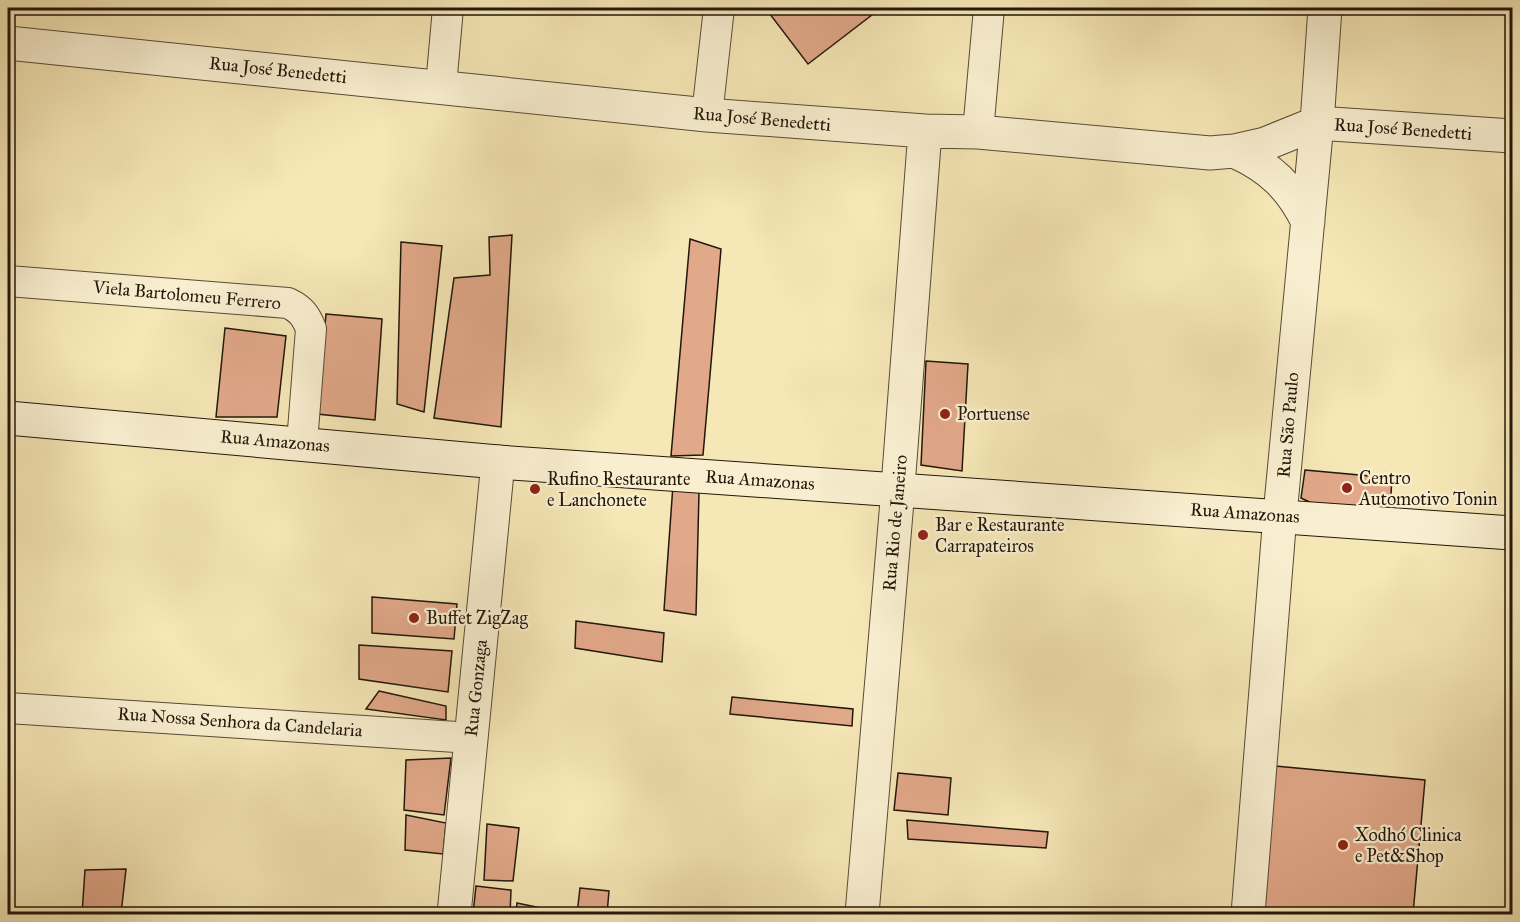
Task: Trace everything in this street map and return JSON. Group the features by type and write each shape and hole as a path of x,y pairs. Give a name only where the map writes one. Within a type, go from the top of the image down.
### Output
{"street":[{"path":"441,86 448,8"},
{"path":"707,115 719,8"},
{"path":"978,132 988,8"},
{"name":"Rua São Paulo","path":"1248,915 1280,515 1317,123 1325,8"},
{"name":"Rua José Benedetti","path":"8,43 707,115 925,131 978,132 1210,153 1234,151 1265,144 1317,123 1512,136"},
{"name":"Rua Rio de Janeiro","path":"862,915 925,131"},
{"path":"1234,151 1258,162 1279,178 1296,198 1308,222"},
{"name":"Viela Bartolomeu Ferrero","path":"8,281 288,303 298,308 306,316 310,329 302,443"},
{"name":"Rua Amazonas","path":"8,418 498,462 1512,532"},
{"name":"Rua Gonzaga","path":"454,915 498,462"},
{"name":"Rua Nossa Senhora da Candelaria","path":"8,708 472,738"}],"building":[{"path":"881,8 808,64 766,9"},
{"path":"512,235 501,427 434,418 454,278 490,275 489,237"},
{"path":"690,239 721,249 703,455 671,456"},
{"path":"401,242 442,246 424,412 397,404"},
{"path":"326,314 382,319 375,420 317,414"},
{"path":"225,328 286,336 277,417 216,417"},
{"name":"Portuense","path":"926,361 968,364 962,471 921,465"},
{"name":"Centro Automotivo Tonin","path":"1305,470 1392,478 1390,510 1320,507 1301,498"},
{"path":"673,485 699,492 696,615 664,610"},
{"name":"Buffet ZigZag","path":"372,597 457,604 454,639 372,633"},
{"path":"576,621 664,633 662,662 575,648"},
{"path":"359,645 452,651 448,692 359,679"},
{"path":"379,691 446,706 446,720 366,709"},
{"path":"732,697 853,709 852,726 730,714"},
{"path":"451,758 444,815 404,810 406,760"},
{"name":"Xodhó Clinica e Pet&Shop","path":"1275,766 1425,780 1413,914 1260,911"},
{"path":"898,773 951,778 948,815 894,810"},
{"path":"406,815 446,823 443,854 405,850"},
{"path":"907,820 1048,832 1046,848 908,839"},
{"path":"487,824 519,828 513,881 484,880"},
{"path":"126,869 121,914 82,914 85,870"},
{"path":"476,886 511,890 510,914 473,914"},
{"path":"580,888 609,891 607,914 577,914"},
{"path":"517,903 570,914 516,914"}],"place":[{"name":"Portuense","path":"945,414"},
{"name":"Centro Automotivo Tonin","path":"1347,488"},
{"name":"Rufino Restaurante e Lanchonete","path":"535,489"},
{"name":"Bar e Restaurante Carrapateiros","path":"923,535"},
{"name":"Buffet ZigZag","path":"414,618"},
{"name":"Xodhó Clinica e Pet&Shop","path":"1343,845"}]}
